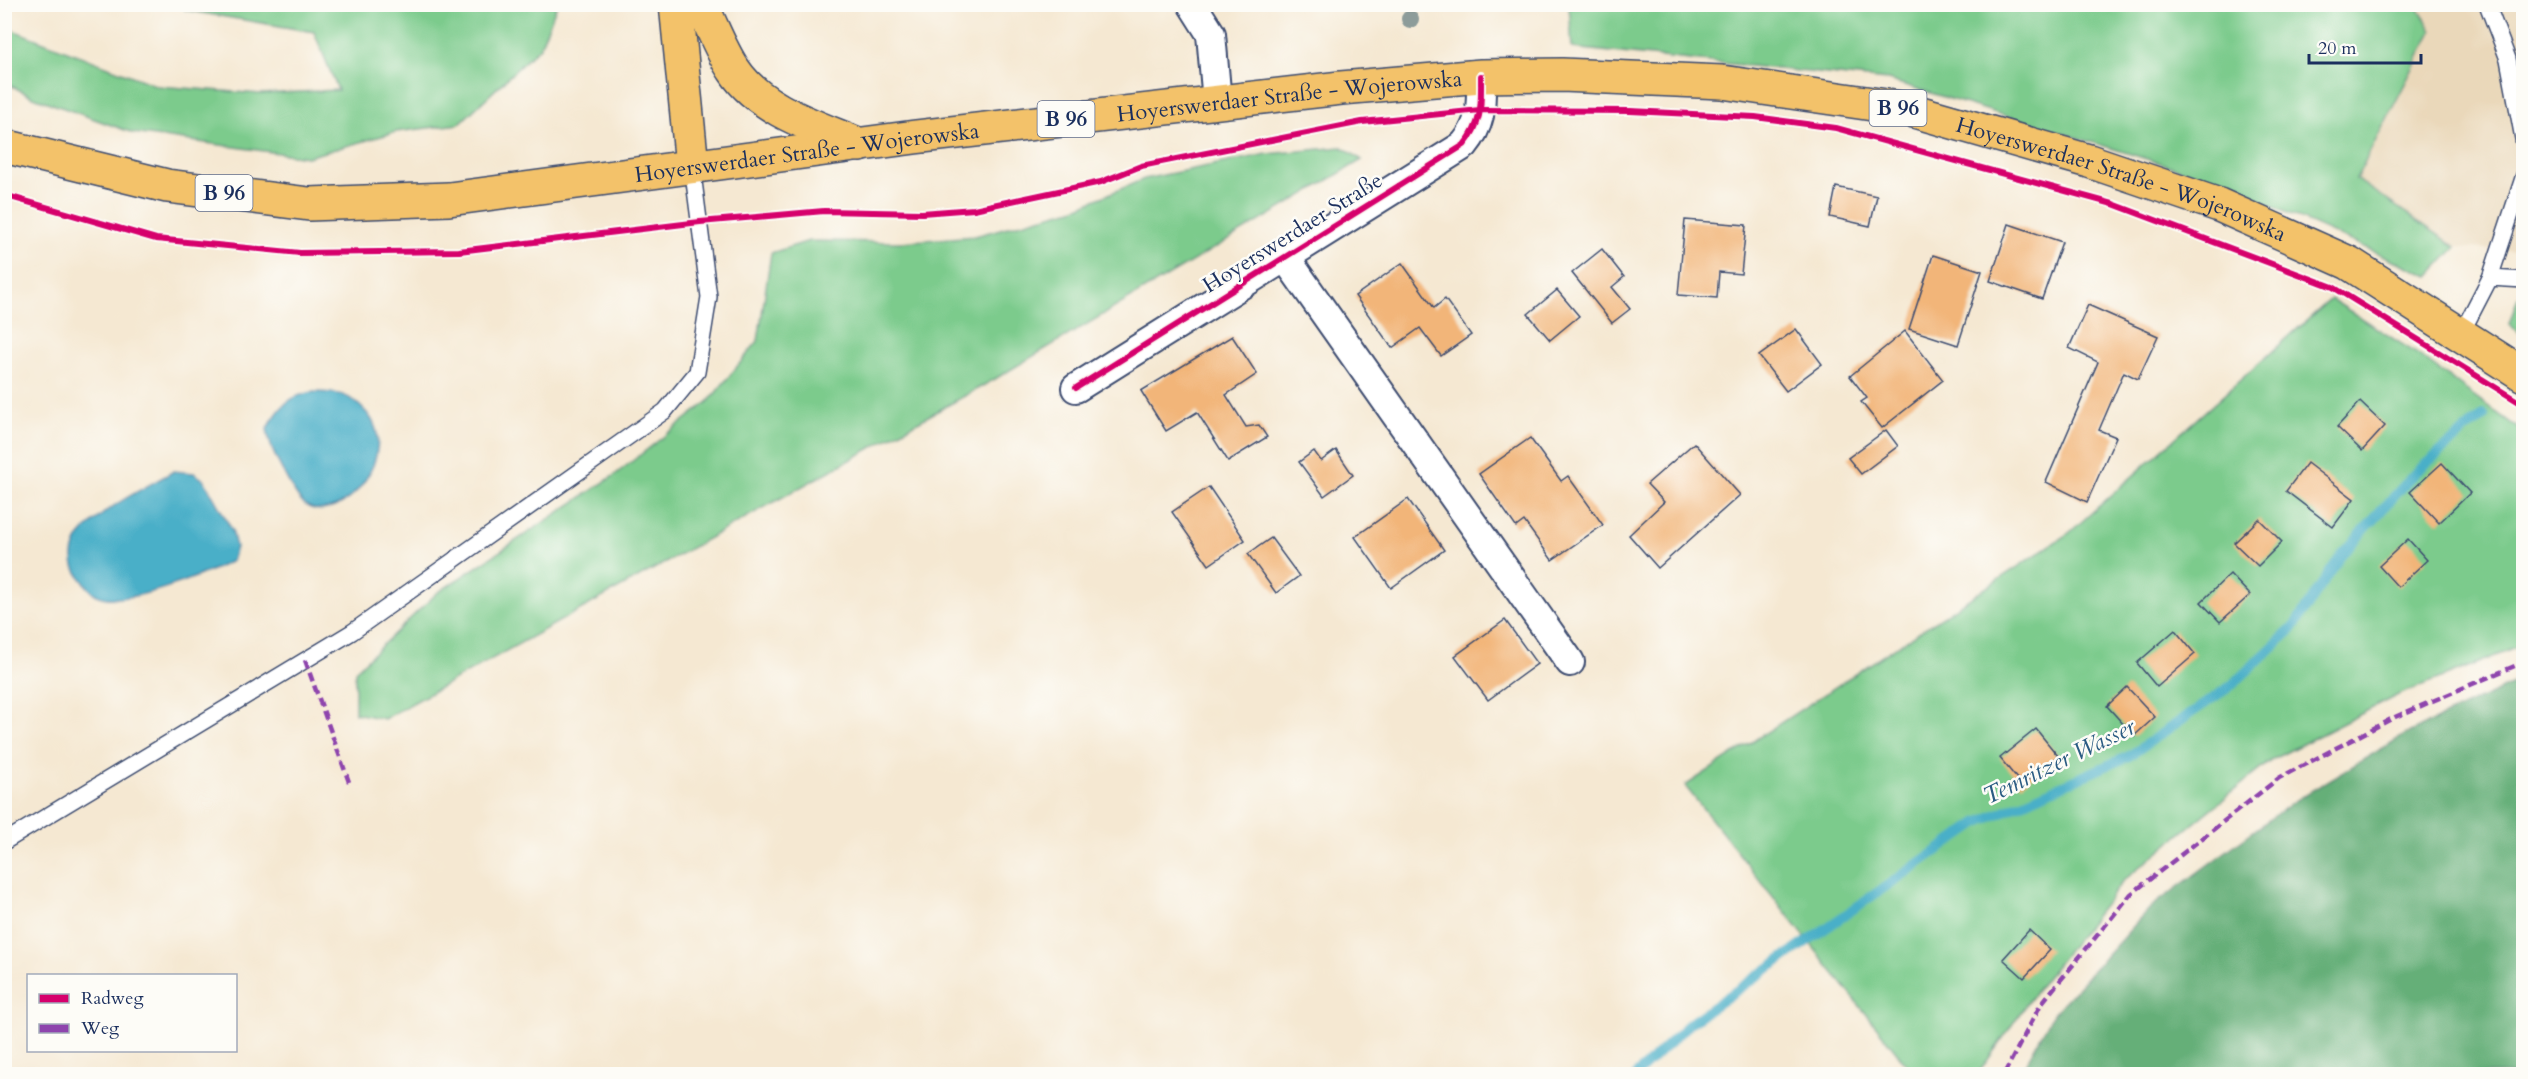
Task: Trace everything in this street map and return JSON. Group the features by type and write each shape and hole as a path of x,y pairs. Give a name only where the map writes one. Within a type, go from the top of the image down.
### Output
{"main road":[{"path":"676,4 692,166"},
{"path":"701,4 735,71 761,97 792,115 860,145"},
{"name":"Hoyerswerdaer Straße - Wojerowska","path":"4,146 167,186 309,204 449,199 692,166 1217,102 1481,76 1562,75 1722,82 1907,109 2089,161 2219,205 2349,263 2523,375"}],"street":[{"path":"1192,4 1211,34 1217,102"},
{"name":"Hoyerswerdaer Straße","path":"1076,388 1464,145 1476,130 1480,110 1481,76"},
{"name":"Hoyerswerdaer Straße","path":"1286,257 1570,662"}],"lane":[{"path":"2487,4 2508,59 2523,144"},
{"path":"4,842 352,632 665,411 697,372 709,297 692,166"},
{"path":"2461,334 2490,278 2523,175"},
{"path":"2490,278 2523,280"}],"shaded area":[{"path":"2417,5 2523,5 2524,239 2518,251 2456,247 2356,179 2432,32"}],"green space":[{"path":"185,4 557,5 540,47 459,124 396,132 307,157 133,133 36,98 5,83 5,27 158,86 261,94 338,90 314,32 185,10"},
{"path":"1569,5 2417,5 2432,31 2356,179 2456,247 2429,276 2209,178 1888,80 1572,48"},
{"path":"1342,147 1362,160 995,379 384,719 355,713 355,671 437,593 612,477 709,401 758,341 771,253 809,241 901,242 975,236 1076,208 1144,179 1267,154"},
{"path":"2518,297 2523,298 2523,336 2509,324"},
{"path":"2331,299 2416,353 2523,432 2523,645 2396,696 2273,759 2123,881 2032,996 1978,1074 1914,1074 1685,786 2069,533"},
{"path":"2523,679 2523,1074 2020,1074 2053,1014 2151,907 2294,801 2408,733"}],"water":[{"path":"313,392 329,392 348,397 366,412 376,428 377,447 373,465 364,482 351,497 336,506 320,510 305,505 297,496 274,454 267,428 276,414 291,400"},
{"path":"174,471 194,473 204,480 232,530 236,547 232,561 185,581 144,594 109,598 97,595 75,569 74,550 80,536 112,507"}],"building":[{"path":"1836,187 1877,196 1870,226 1830,217"},
{"path":"1685,220 1746,225 1741,274 1719,272 1717,298 1678,295"},
{"path":"2009,224 2062,242 2042,299 1990,281"},
{"path":"1602,249 1624,277 1612,287 1630,309 1612,323 1572,273"},
{"path":"1933,255 1982,271 1958,345 1909,329"},
{"path":"1402,263 1434,308 1445,299 1471,335 1441,356 1420,328 1392,348 1355,296"},
{"path":"1557,290 1579,316 1550,340 1528,314"},
{"path":"2088,305 2158,336 2138,379 2124,372 2099,430 2116,437 2087,502 2046,482 2098,362 2069,348"},
{"path":"1796,329 1822,364 1786,391 1759,356"},
{"path":"1905,331 1943,380 1882,428 1861,402 1867,398 1850,376"},
{"path":"1232,336 1257,374 1226,395 1246,427 1259,425 1267,437 1228,461 1197,412 1166,431 1141,391"},
{"path":"2360,402 2385,426 2362,451 2337,427"},
{"path":"1886,430 1898,446 1861,474 1848,458"},
{"path":"1530,438 1561,481 1568,476 1603,525 1552,560 1524,521 1516,527 1479,474"},
{"path":"1694,443 1740,495 1658,568 1629,535 1664,502 1647,484"},
{"path":"1336,450 1353,475 1324,496 1299,462 1314,451 1321,461"},
{"path":"2307,463 2354,499 2333,527 2286,491"},
{"path":"2442,463 2470,493 2439,523 2410,492"},
{"path":"1209,487 1245,540 1209,565 1172,512"},
{"path":"1408,499 1444,550 1391,588 1355,537"},
{"path":"2259,519 2282,542 2258,566 2234,543"},
{"path":"1271,538 1299,576 1276,593 1248,554"},
{"path":"2408,539 2427,560 2398,587 2379,566"},
{"path":"2230,574 2250,595 2220,622 2201,602"},
{"path":"1505,620 1537,664 1488,700 1455,656"},
{"path":"2175,630 2195,654 2157,687 2137,663"},
{"path":"2127,687 2155,717 2134,736 2107,706"},
{"path":"2036,729 2058,756 2022,785 2000,758"},
{"path":"2029,930 2050,950 2024,978 2003,959"}],"waterway":[{"name":"Temritzer Wasser","path":"1637,1074 1690,1023 1977,823 2129,756 2232,685 2293,628 2340,557 2415,473 2484,415"}],"marked path":[{"path":"305,660 349,782"},
{"path":"2004,1074 2041,1004 2131,894 2279,778 2395,717 2524,662"}],"cycle path":[{"path":"1076,388 1464,145 1475,128 1480,112 1481,76"},
{"path":"4,195 156,239 300,253 459,251 700,222 824,211 922,213 974,209 1101,182 1141,166 1362,122 1480,110 1630,111 1755,117 1836,128 2113,204 2333,287 2524,405"}]}
